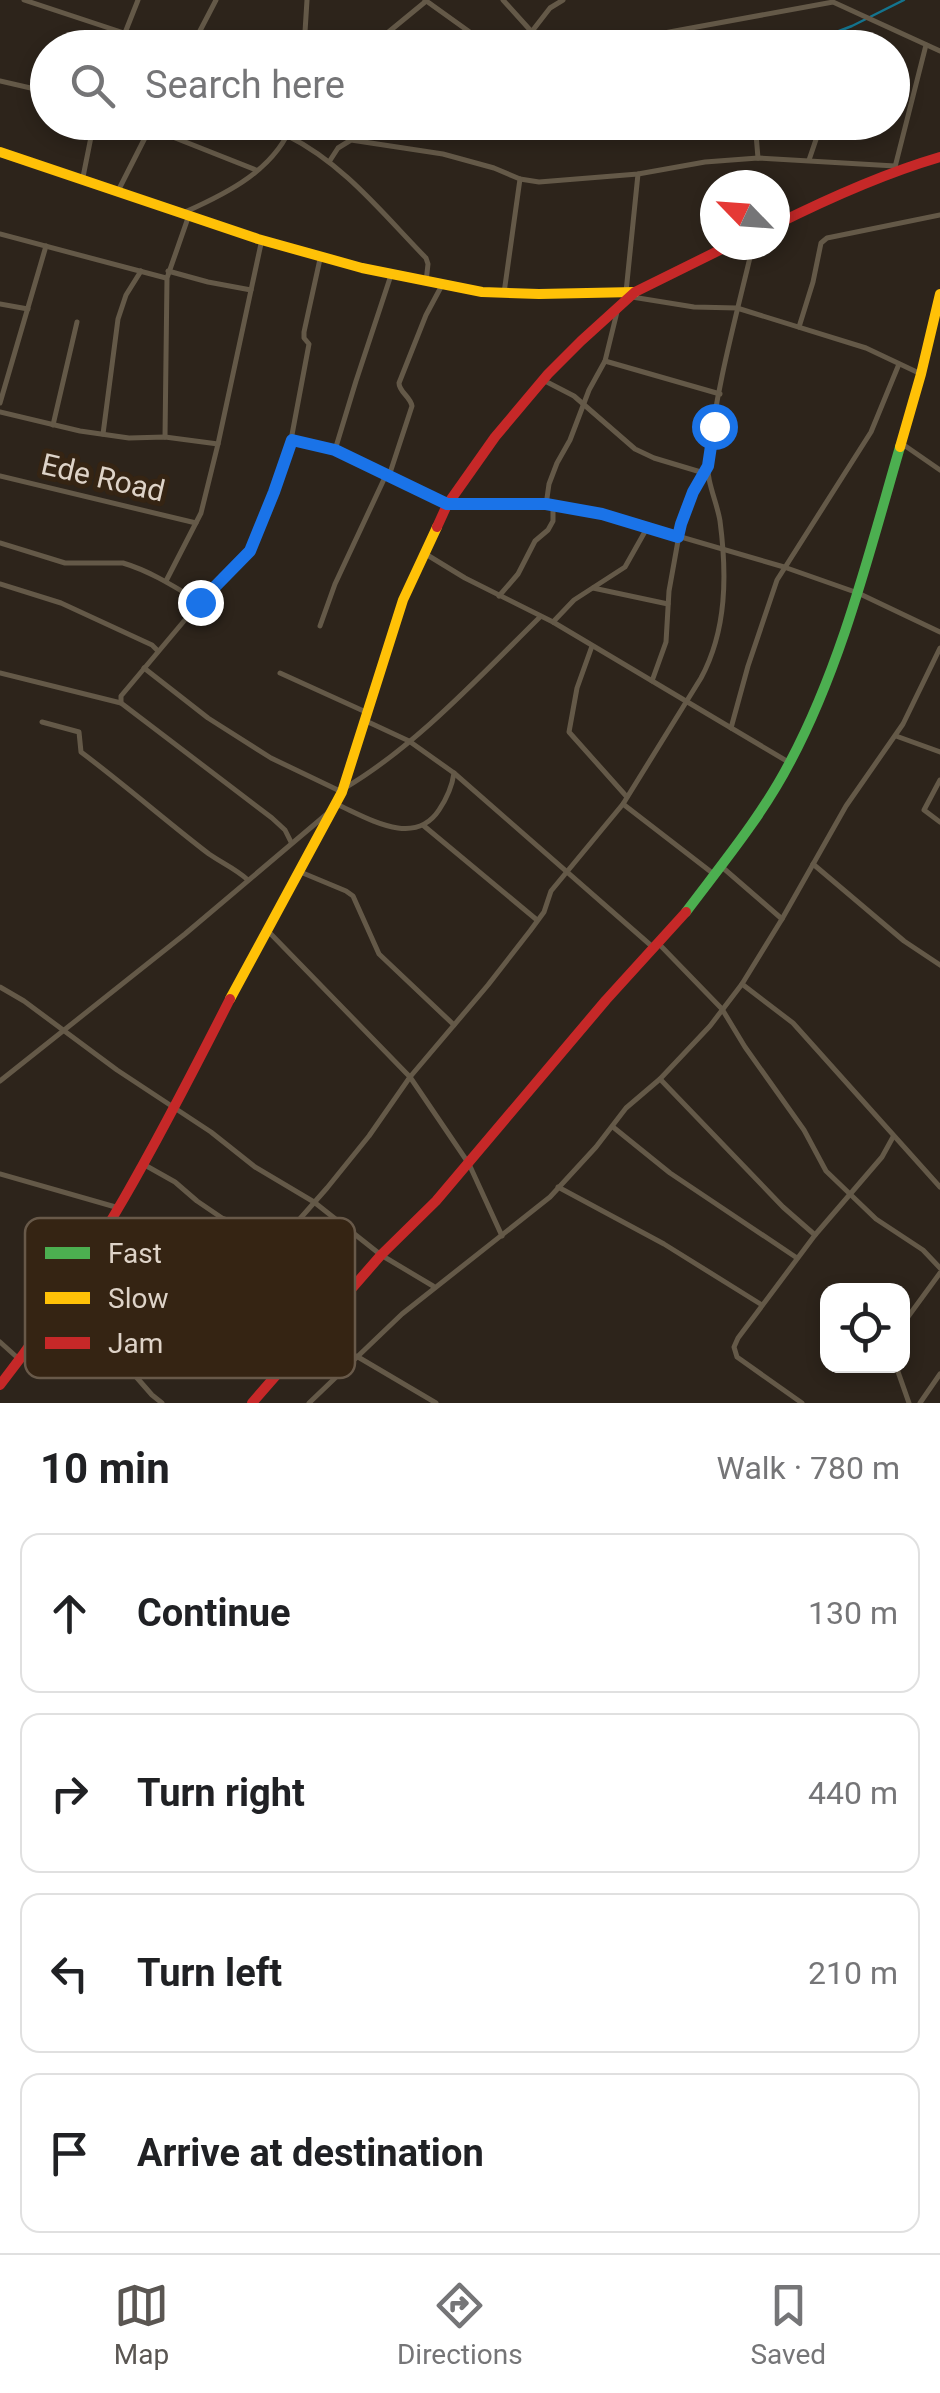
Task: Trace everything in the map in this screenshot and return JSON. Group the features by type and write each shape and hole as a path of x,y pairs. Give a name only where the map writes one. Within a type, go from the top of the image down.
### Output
{"street":[{"path":"24,0 115,30"},
{"path":"125,30 138,0"},
{"path":"201,30 216,0"},
{"path":"305,30 307,0"},
{"path":"390,30 426,0 467,30"},
{"path":"502,0 530,30"},
{"path":"532,30 550,8 563,0"},
{"path":"685,30 834,1 895,30"},
{"path":"910,37 940,52"},
{"path":"910,106 926,45"},
{"path":"0,81 30,88"},
{"path":"83,177 90,140"},
{"path":"118,191 144,140"},
{"path":"187,140 256,170"},
{"path":"165,437 167,275 185,214 236,187 275,154 285,140"},
{"path":"294,140 364,192 426,258 426,282"},
{"path":"328,162 350,140 444,154 539,182 758,158 894,168"},
{"path":"756,140 758,158"},
{"path":"809,160 816,140"},
{"path":"894,168 901,140"},
{"path":"0,152 320,259 479,292 630,294 676,305 737,308 866,348 921,374"},
{"path":"790,217 894,168 940,158"},
{"path":"630,294 629,249 638,174"},
{"path":"504,293 520,179"},
{"path":"799,327 820,244 827,238 940,215"},
{"path":"0,234 141,271 250,290"},
{"path":"166,581 196,522 218,444 262,239"},
{"path":"0,403 46,246"},
{"path":"121,703 122,696 158,650 250,551 292,440 310,344 304,332 320,259"},
{"path":"114,1218 343,790 404,600 447,504 494,436 580,341 630,294 700,260"},
{"path":"652,682 666,642 678,537 693,492 706,470 749,260"},
{"path":"103,434 118,319 126,295 141,271"},
{"path":"335,450 392,275"},
{"path":"320,626 335,584 388,476 412,406 399,382 442,284"},
{"path":"355,1284 436,1201 606,1000 657,947 719,871 790,763 830,672 858,592 940,294"},
{"path":"0,304 28,309"},
{"path":"499,596 553,522 549,505 553,474 605,361 617,308"},
{"path":"54,425 77,322"},
{"path":"605,361 720,394"},
{"path":"731,728 777,580 872,432 899,364"},
{"path":"544,380 584,403 635,449 654,458 706,470"},
{"path":"0,412 130,438 165,437 218,444"},
{"path":"292,440 335,450 447,504 549,505 602,514 784,567 858,592 940,632"},
{"path":"902,442 940,470"},
{"path":"300,1218 544,912 551,891 625,800 712,658 724,584 723,549 720,519 706,470"},
{"name":"Ede Road","path":"0,476 196,522"},
{"path":"553,622 574,600 625,567 647,528"},
{"path":"0,543 66,563 123,563 166,581 200,602"},
{"path":"424,553 553,622 790,763"},
{"path":"0,584 61,603 158,650"},
{"path":"591,588 668,604"},
{"path":"343,790 409,741 540,616"},
{"path":"592,646 577,688 568,732 625,800 782,919"},
{"path":"355,1360 434,1286 502,1236 558,1187 614,1127 626,1108 710,1026 742,984 865,777 895,735 940,648"},
{"path":"144,668 208,718 271,758 343,790"},
{"path":"0,672 121,703 272,818 291,842"},
{"path":"280,673 367,717 454,772 657,947 722,1009 804,1130 826,1171 876,1220 923,1250 940,1271 910,1314"},
{"path":"42,722 79,732 81,752 248,880"},
{"path":"895,735 940,752"},
{"path":"335,806 390,826 418,829 441,807 452,787 454,772"},
{"path":"940,780 924,810 940,822"},
{"path":"0,1081 185,934 335,806"},
{"path":"424,826 537,920"},
{"path":"814,864 904,941 940,965"},
{"path":"298,872 353,896 379,954 454,1024"},
{"path":"266,929 410,1078 469,1164 502,1236"},
{"path":"742,984 793,1023 940,1187"},
{"path":"0,986 211,1132 255,1168 334,1218"},
{"path":"660,1079 815,1235"},
{"path":"614,1127 670,1173 797,1258"},
{"path":"802,1403 737,1358 734,1352 738,1338 815,1235 882,1157 892,1136"},
{"path":"144,1164 222,1218"},
{"path":"0,1174 119,1208"},
{"path":"558,1187 664,1244 762,1305"},
{"path":"355,1234 381,1255 434,1286"},
{"path":"0,1342 20,1360"},
{"path":"0,1385 25,1353"},
{"path":"355,1356 436,1403"},
{"path":"898,1373 909,1403"},
{"path":"920,1403 940,1374"},
{"path":"137,1378 162,1403"},
{"path":"252,1403 273,1378"},
{"path":"309,1403 336,1378"}],"waterway":[{"path":"842,30 904,0"}],"traffic: fast":[{"path":"686,912 767,801 808,725 853,608 900,447"}],"traffic: slow":[{"path":"0,152 258,239 362,268 482,292 635,292"},
{"path":"900,447 940,294"},
{"path":"230,999 342,792 403,600 437,527"}],"traffic: jam":[{"path":"790,218 856,187 940,157"},
{"path":"437,527 447,505 495,437 548,374 635,292 700,260"},
{"path":"355,1285 436,1201 686,912"},
{"path":"112,1218 230,999"},
{"path":"0,1385 25,1352"},
{"path":"252,1403 274,1378"}],"route":[{"path":"200,602 250,551 292,440 335,450 447,504 546,504 602,514 678,537 693,492 708,466 714,426"}]}
